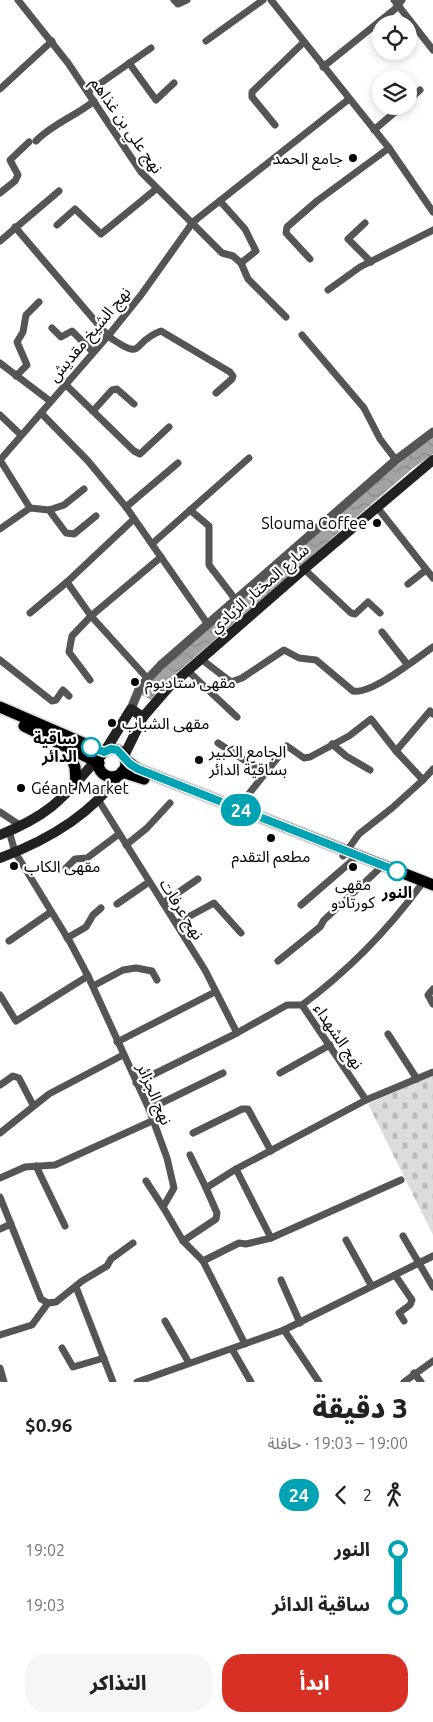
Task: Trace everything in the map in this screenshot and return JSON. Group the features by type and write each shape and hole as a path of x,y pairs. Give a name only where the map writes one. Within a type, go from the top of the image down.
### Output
{"main road":[{"name":"شارع المختار الزيادي","path":"125,757 143,717 169,687 377,507 431,466"},
{"path":"0,707 104,752 117,750 138,769 234,812"},
{"path":"99,764 104,752 131,709 143,717"},
{"path":"0,714 99,764 106,775 121,773 234,812 433,890"},
{"path":"66,746 75,767 76,784"},
{"path":"0,858 49,836 99,801 121,773 125,757"},
{"path":"5,833 55,806 91,766 99,764"},
{"path":"347,856 433,885"}],"street":[{"name":"نهج علي بن غذاهم","path":"18,0 52,41 136,165 156,189 193,222 222,253 233,256 241,263 248,279 286,317"},
{"path":"174,0 178,4 187,0"},
{"path":"206,41 263,0"},
{"path":"271,0 389,148 433,212"},
{"path":"323,67 399,2 432,48"},
{"path":"0,89 52,41"},
{"path":"275,125 252,97 252,92 304,42"},
{"path":"88,92 152,48"},
{"path":"129,63 156,100 174,83"},
{"path":"417,93 420,90"},
{"name":"نهج الشيخ مقديش","path":"0,460 108,336 141,295 193,222 349,99"},
{"path":"0,193 17,180 18,175 10,160 43,134 72,118 94,101"},
{"path":"374,130 392,115"},
{"path":"310,259 286,233 287,227 317,201 389,148"},
{"path":"57,225 75,209 101,234 156,189"},
{"path":"0,241 59,191"},
{"path":"220,201 245,229 256,251 241,263"},
{"path":"365,223 348,239 370,262"},
{"path":"15,227 108,336 131,350 158,332 165,332 232,375 232,379 216,393"},
{"path":"328,290 370,262 433,230"},
{"path":"16,376 28,365 16,342 22,334 26,315 40,302"},
{"path":"52,328 61,337 72,331 93,352"},
{"path":"302,335 364,408 380,439 396,460"},
{"path":"0,363 50,401"},
{"path":"65,384 134,451 140,454 168,427"},
{"path":"93,411 112,390 117,389 134,404"},
{"path":"41,413 88,461 126,507 153,543 207,624"},
{"path":"0,415 21,435"},
{"path":"131,709 140,687 147,678 396,460 433,432"},
{"path":"153,543 249,458"},
{"path":"0,460 30,508"},
{"path":"126,507 178,463"},
{"path":"0,529 24,510 30,508 49,510 64,505 84,489"},
{"path":"377,507 433,578"},
{"path":"49,510 66,533 70,534 74,534 96,516"},
{"path":"190,510 209,526 209,565 235,599"},
{"path":"30,613 67,582 134,519"},
{"path":"90,680 69,652 72,636 92,616 161,557"},
{"path":"304,569 352,613 355,614 368,602 380,614"},
{"path":"408,584 426,570"},
{"path":"67,582 92,616 147,678"},
{"path":"382,632 407,664"},
{"path":"201,659 231,682 242,678 284,650 299,658 316,660 353,691 359,692 381,682 433,647"},
{"path":"0,660 52,701 56,700 63,690 69,696"},
{"path":"188,671 237,717"},
{"path":"396,751 432,711"},
{"path":"234,812 264,772 287,746 304,758 310,757 349,736 371,720 422,780"},
{"path":"218,743 264,772"},
{"path":"332,744 346,756 370,770"},
{"path":"300,905 347,856 359,834 392,808 433,769"},
{"name":"نهج عرفات","path":"99,801 205,970 237,1033"},
{"path":"126,845 147,828 170,804"},
{"path":"0,812 21,826"},
{"name":"نهج الجزائر","path":"5,833 88,976 149,1109 167,1158 174,1188 162,1207"},
{"path":"66,868 74,860 87,858 119,834"},
{"path":"278,961 320,927 324,920 379,869"},
{"path":"164,903 198,880"},
{"path":"117,904 149,882"},
{"path":"302,1005 321,991 377,940 421,885"},
{"path":"177,924 214,903 241,933"},
{"path":"67,938 86,927 93,915 101,908"},
{"path":"9,941 51,912"},
{"path":"92,986 121,971 136,968 152,971 157,980"},
{"path":"0,995 16,1021 88,976"},
{"path":"433,989 428,995 433,1004"},
{"path":"117,1042 216,992"},
{"name":"نهج الشهداء","path":"136,1083 237,1033 287,1005 302,1005 366,1100"},
{"path":"388,1034 417,1079"},
{"path":"280,1073 330,1045"},
{"path":"0,1133 49,1094 123,1055"},
{"path":"206,1188 236,1169 366,1100 433,1072"},
{"path":"149,1109 223,1074"},
{"path":"0,1084 13,1076 19,1078 33,1105"},
{"path":"193,1133 242,1109 248,1109 272,1151"},
{"path":"0,1178 24,1167 55,1165 152,1121"},
{"path":"183,1241 216,1219 217,1213 190,1155"},
{"path":"36,1166 65,1226"},
{"path":"236,1169 271,1238"},
{"path":"146,1180 183,1241 203,1261 245,1344"},
{"path":"203,1261 239,1244 271,1238 401,1180"},
{"path":"0,1197 41,1299 48,1303 56,1302 107,1266 111,1259 133,1243"},
{"path":"0,1229 11,1224"},
{"path":"403,1236 433,1287"},
{"path":"346,1240 371,1285"},
{"path":"137,1382 232,1350 284,1330 371,1285 433,1256"},
{"path":"394,1275 412,1300 410,1305 399,1312 404,1321"},
{"path":"281,1280 300,1323"},
{"path":"76,1287 114,1382"},
{"path":"0,1335 32,1324 48,1303"},
{"path":"165,1321 189,1363"},
{"path":"284,1330 319,1382"},
{"path":"62,1348 73,1367 104,1358"},
{"path":"232,1350 250,1382"},
{"path":"404,1382 433,1361"},
{"path":"0,1368 4,1382"},
{"path":"414,1373 421,1382"}],"green space":[{"path":"433,1075 433,1235 368,1104"}],"water":[{"path":"433,438 433,454 413,468 166,682 151,700 140,694 147,683 348,507"}],"bus line":[{"name":"24","path":"91,747 104,752 111,749 120,751 130,764 138,769 397,871"}],"place":[{"name":"جامع الحمد","path":"353,158"},
{"name":"Slouma Coffee","path":"377,523"},
{"name":"مقهى ستاديوم","path":"135,682"},
{"name":"مقهى الشباب","path":"112,723"},
{"name":"ساقية الدائر","path":"91,747"},
{"name":"الجامع الكبير بساقية الدائر","path":"199,760"},
{"name":"Géant Market","path":"21,788"},
{"name":"مطعم التقدم","path":"271,838"},
{"name":"مقهى الكاب","path":"14,866"},
{"name":"مقهى كورتادو","path":"353,867"},
{"name":"النور","path":"397,871"}]}
